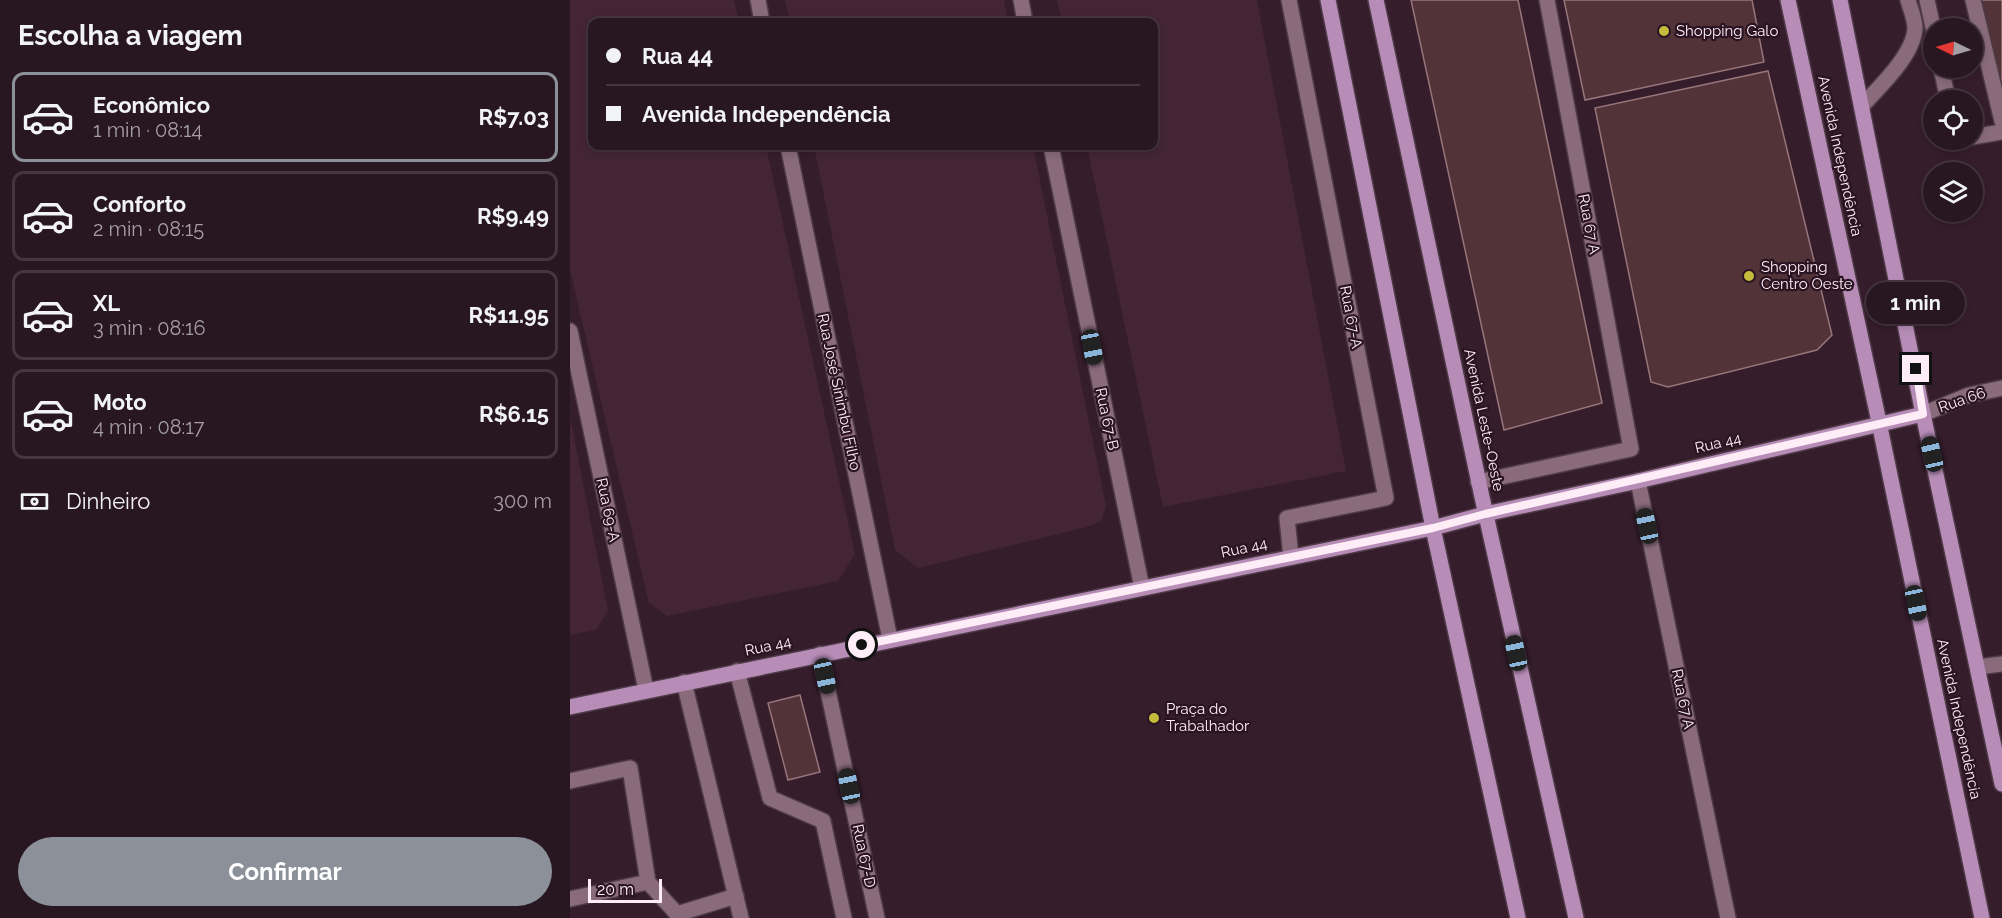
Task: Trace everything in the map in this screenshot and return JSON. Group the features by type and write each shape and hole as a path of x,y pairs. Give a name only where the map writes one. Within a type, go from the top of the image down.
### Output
{"main road":[{"path":"1328,0 1433,528 1518,918"},
{"name":"Avenida Leste-Oeste","path":"1376,0 1478,482 1575,918"},
{"name":"Avenida Independência","path":"1788,0 1982,918"},
{"name":"Avenida Independência","path":"1840,0 1923,414 2002,784"},
{"name":"Rua 44","path":"570,706 1433,528 1485,514 1923,414"}],"street":[{"path":"758,0 761,18"},
{"path":"1020,0 1024,18"},
{"name":"Rua 67-A","path":"1289,0 1386,498 1287,519 1291,556"},
{"name":"Rua 67 A","path":"1478,482 1631,449 1546,0"},
{"path":"1862,106 1902,60 1910,46 1915,28 1908,0"},
{"path":"1927,0 1931,18"},
{"path":"1973,0 2002,121"},
{"path":"1983,135 2002,132"},
{"name":"Rua José Sinimbu Filho","path":"789,150 890,639"},
{"name":"Rua 67-B","path":"1052,150 1142,588"},
{"name":"Rua 69-A","path":"570,331 646,690"},
{"name":"Rua 66","path":"1923,414 1969,395 2002,388"},
{"name":"Rua 67 A","path":"1638,480 1728,918"},
{"name":"Rua 67-D","path":"820,654 877,918"},
{"path":"1977,667 2002,664"},
{"path":"737,671 770,798 823,821 844,918"},
{"path":"684,682 741,918"},
{"path":"570,781 630,768 648,882 677,914 736,896"},
{"path":"570,899 648,882"}],"shaded area":[{"path":"570,0 734,0 738,18 588,18 588,150 767,150 855,554 838,581 667,616 649,603 570,271"},
{"path":"785,0 1004,0 1007,18 789,18"},
{"path":"1057,0 1257,0 1346,471 1163,507 1088,150 1158,150 1158,18 1061,18"},
{"path":"815,150 1034,150 1106,506 1101,521 1087,527 918,568 895,550"},
{"path":"570,417 608,611 596,630 570,635"}],"building":[{"path":"1411,0 1518,0 1602,403 1504,430"},
{"name":"Shopping Galo","path":"1564,0 1752,0 1764,62 1585,100"},
{"path":"1979,0 2002,0 2002,103"},
{"path":"1768,71 1832,335 1817,350 1668,387 1651,382 1595,108"},
{"path":"800,695 820,772 788,780 768,703"}],"place":[{"name":"Shopping Galo","path":"1664,31"},
{"name":"Shopping Centro Oeste","path":"1749,276"},
{"name":"Praça do Trabalhador","path":"1154,718"}],"route":[{"path":"862,645 1433,528 1485,514 1923,414 1916,369"}]}
